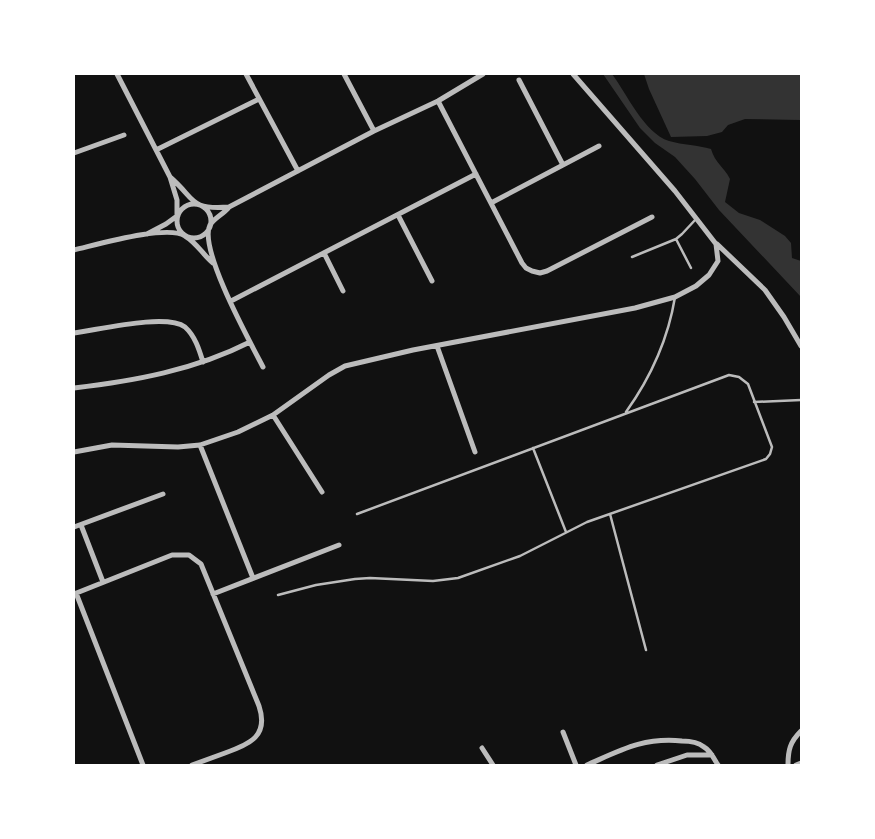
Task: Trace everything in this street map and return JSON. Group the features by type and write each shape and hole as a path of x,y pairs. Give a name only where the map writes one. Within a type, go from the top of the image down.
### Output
{"street":[{"path":"117,74 170,177 177,200 178,227 213,263"},
{"path":"246,74 298,171"},
{"path":"344,74 374,131"},
{"path":"74,250 160,232 194,238 199,236 208,230 210,225 230,207 374,131 438,101 483,74"},
{"path":"573,74 697,218 716,244 765,290 784,316 801,346"},
{"path":"519,80 563,165"},
{"path":"156,150 259,99"},
{"path":"438,101 526,268 540,273 558,266 652,217"},
{"path":"74,153 124,135"},
{"path":"491,203 599,146"},
{"path":"231,301 476,174"},
{"path":"170,177 198,205 207,211 210,220 207,239 213,263 263,367"},
{"path":"148,234 177,216 183,208 193,204 214,208 230,207"},
{"path":"398,215 432,281"},
{"path":"74,452 112,445 178,448 200,445 238,432 273,415 329,374 345,366 437,346 625,310 675,297 696,286 709,275 718,261 716,244"},
{"path":"324,253 343,291"},
{"path":"74,333 158,320 177,323 186,328 191,334 197,344 203,362"},
{"path":"74,388 170,372 203,362 250,342"},
{"path":"437,346 475,452"},
{"path":"273,415 322,492"},
{"path":"200,445 253,578"},
{"path":"74,527 164,494"},
{"path":"81,525 103,582"},
{"path":"213,594 339,545"},
{"path":"143,765 75,593 181,554 189,555 201,564 259,706 262,721 258,733 248,744 192,765"},
{"path":"788,765 790,744 801,731"},
{"path":"563,732 576,765"},
{"path":"587,765 633,746 657,740 698,743 712,755 718,765"},
{"path":"482,748 493,765"},
{"path":"657,765 687,756 712,755"},
{"path":"796,765 801,763"}],"lane":[{"path":"632,257 676,238 697,218"},
{"path":"676,238 691,268"},
{"path":"625,413 644,384 660,352 672,318 675,297"},
{"path":"278,595 316,585 355,579 433,581 458,578 520,556 587,522 768,457 772,447 750,389 744,380 729,375 357,514"},
{"path":"754,402 801,400"},
{"path":"533,448 566,532"},
{"path":"610,514 646,650"}],"shaded area":[{"path":"603,74 612,74 644,122 660,137 669,141 711,149 730,179 725,202 739,213 760,220 785,236 791,243 792,258 801,261 801,297 719,210 675,157 655,143 640,128"},
{"path":"644,74 801,74 801,120 745,119 728,125 722,132 707,136 671,137"}]}
